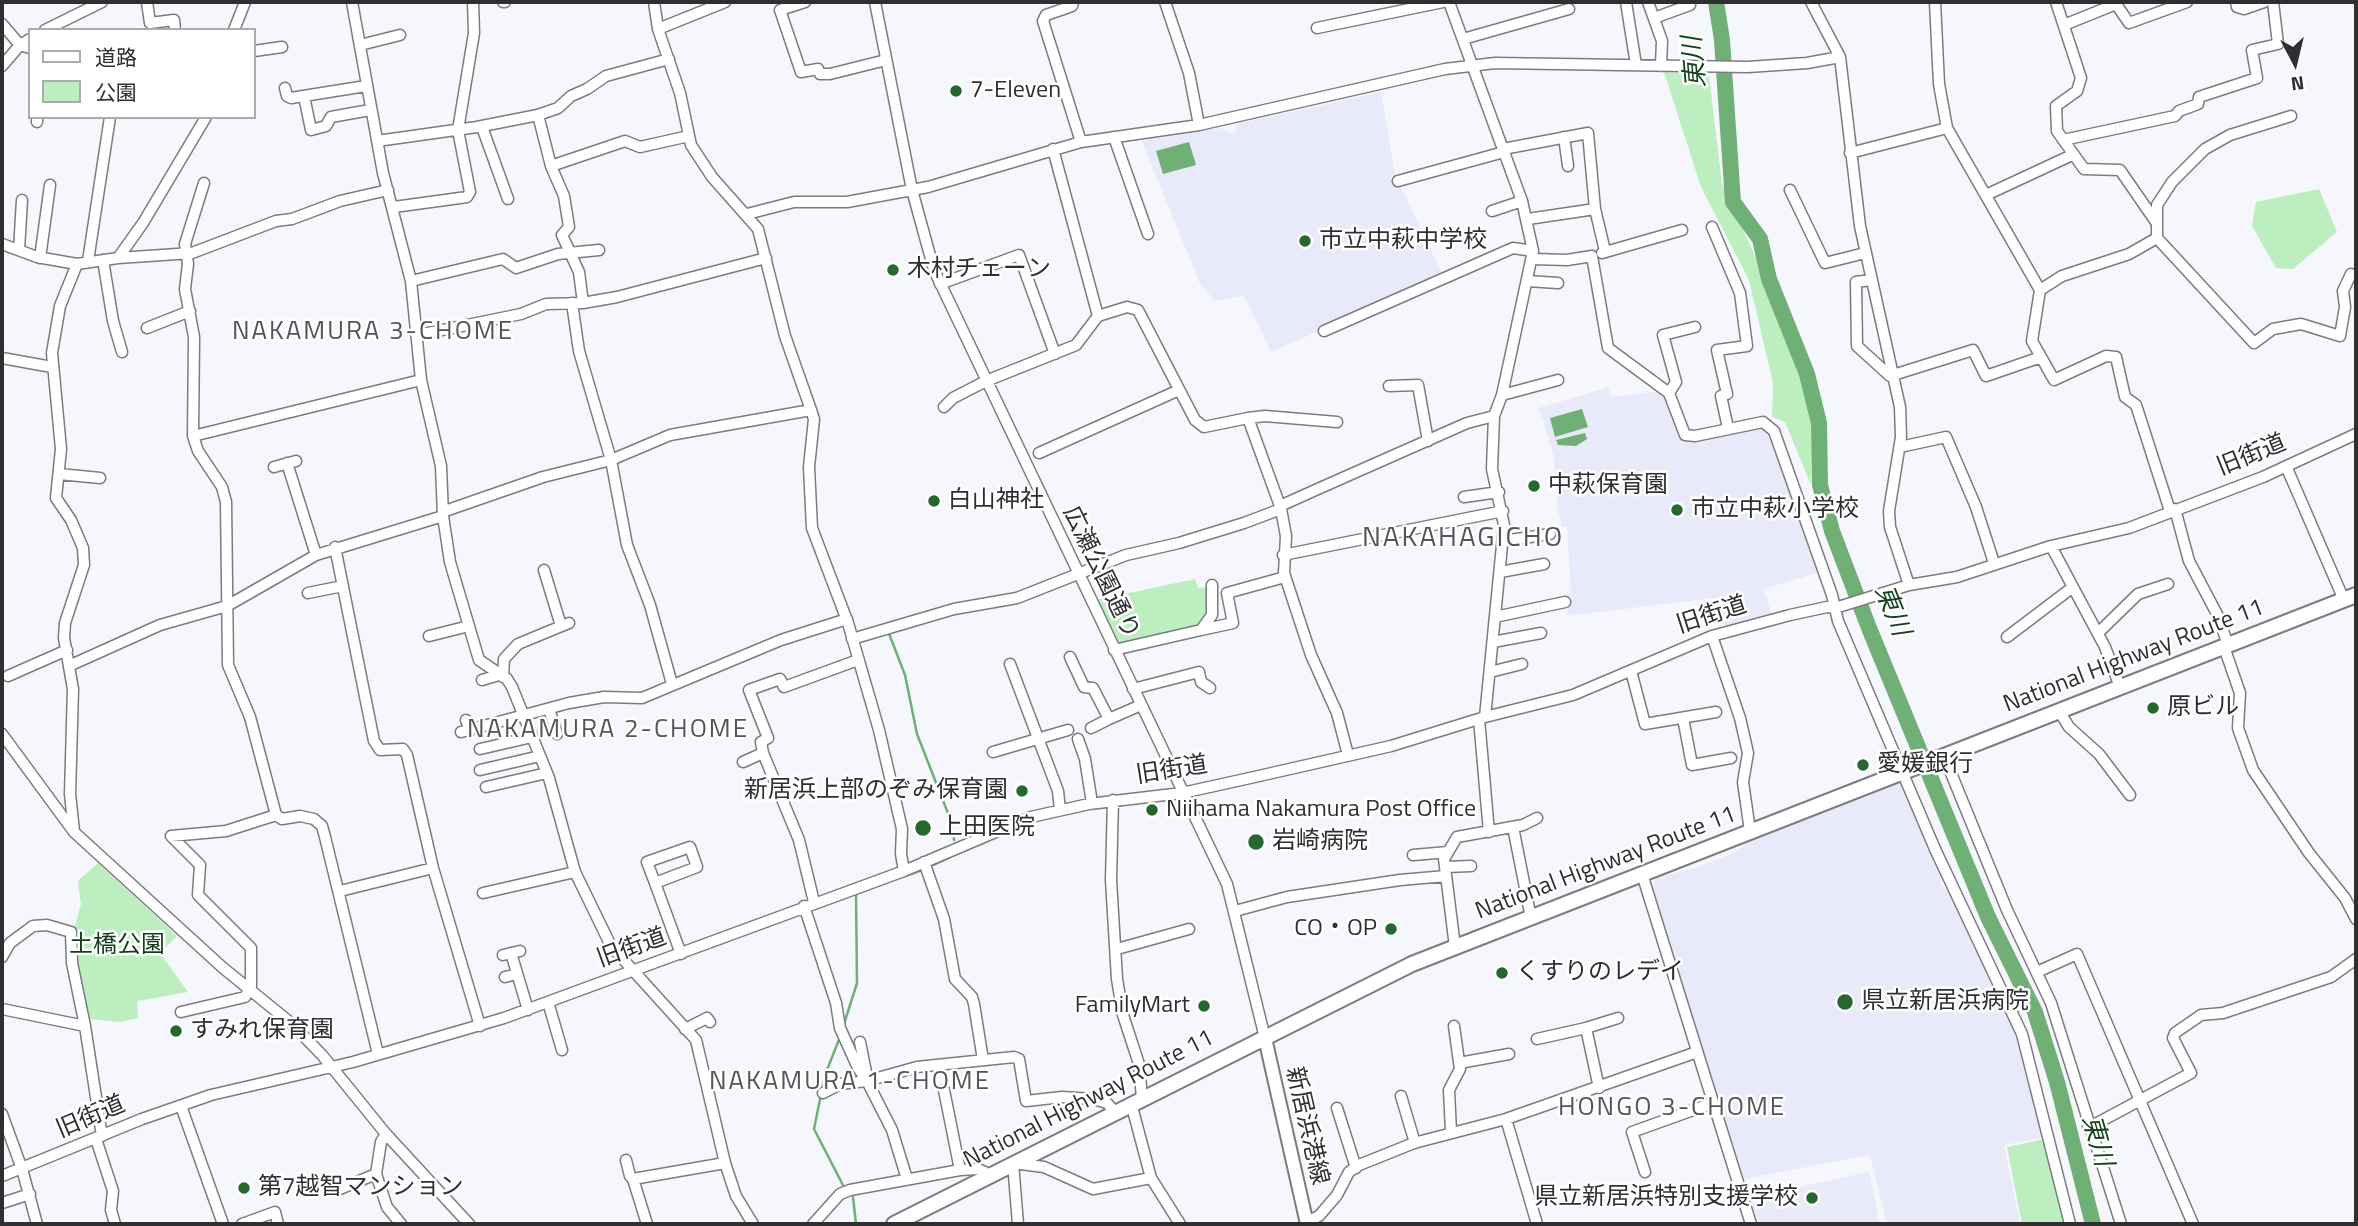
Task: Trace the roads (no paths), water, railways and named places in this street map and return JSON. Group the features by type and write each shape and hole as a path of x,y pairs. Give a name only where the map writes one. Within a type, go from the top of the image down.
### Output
{"highway":[{"name":"National Highway Route 11","path":"894,1224 1374,982 1455,947 2350,597"}],"main road":[{"name":"新居浜港線","path":"1265,1038 1307,1223"}],"street":[{"path":"74,2 75,14"},
{"path":"50,28 102,2"},
{"path":"147,2 150,23 174,20 175,28"},
{"path":"235,28 245,2"},
{"path":"352,2 370,110 411,281 421,380 441,466 450,562 479,660 512,687 547,774 575,872 611,946 696,1040 725,1163 736,1196 754,1224"},
{"path":"394,207 467,197 470,192 458,130 474,33 473,2"},
{"path":"654,2 658,29 669,59 689,136 712,177 758,229 785,336 814,419 809,467 812,528 847,620 858,660 902,829 901,854 904,871"},
{"path":"658,29 725,2"},
{"path":"805,2 779,10 801,72 818,69 820,74 830,74 886,60"},
{"name":"広瀬公園通り","path":"875,2 912,190 940,284 1227,884 1265,1038"},
{"path":"1073,2 1072,6 1045,15 1043,21 1081,142"},
{"path":"1165,2 1189,73 1199,125"},
{"path":"1317,29 1443,2"},
{"path":"1449,2 1522,201 1534,255 1502,395 1494,416 1492,469 1503,511 1503,541 1490,672 1482,718 1489,832"},
{"path":"1626,2 1636,65"},
{"path":"1648,2 1662,41 1661,66"},
{"path":"1811,2 1840,57 1850,153 1865,253 1895,376 1900,407 1900,447 1890,527 1909,584"},
{"path":"1935,2 1939,84 1947,128 2040,290 2032,341 2054,380 2106,356 2116,357 2125,397 2136,405 2189,561 2218,616 2240,692 2238,727 2253,770 2309,853 2345,898 2356,919"},
{"path":"2056,2 2081,78 2077,91 2056,106 2057,131 2084,169 2120,170 2156,222"},
{"path":"2063,25 2116,4 2129,23 2187,2"},
{"path":"2236,2 2237,7 2244,9 2264,2"},
{"path":"2063,140 2175,116 2179,111 2198,104 2199,97 2257,78 2252,50 2278,44 2273,2"},
{"path":"1654,18 1690,5"},
{"path":"1463,39 1569,9"},
{"path":"2,24 25,46 2,66"},
{"path":"360,45 400,35"},
{"path":"256,51 282,47"},
{"path":"747,214 794,202 847,202 912,190 1081,142 1199,125 1472,65 1748,67 1807,63 1840,57"},
{"path":"377,142 482,127 538,115 558,108 570,96 587,89 606,76 669,59"},
{"path":"285,88 286,96 304,96 366,86"},
{"path":"304,96 312,130 326,126 331,117 370,110"},
{"path":"538,115 551,166 564,196 569,228 562,235 572,251 583,303"},
{"path":"2291,116 2230,135 2205,149 2172,182 2157,205 2157,238 2254,343 2273,329 2301,324 2340,335 2345,307 2343,292 2351,274"},
{"path":"88,261 110,119"},
{"path":"118,258 144,223 205,119"},
{"path":"482,127 508,199"},
{"path":"1850,153 1947,128"},
{"path":"1398,181 1504,150 1588,133 1595,209 1605,251"},
{"path":"551,166 625,141 635,142 640,147 689,136"},
{"path":"1114,137 1148,234"},
{"path":"1564,137 1568,166"},
{"path":"1053,149 1098,316"},
{"path":"1986,195 2072,155"},
{"path":"204,183 185,244 184,289 190,311 196,384 193,436 198,451 222,487 226,502 228,665 250,718 276,815 282,819 300,816 314,819 322,826 379,1054"},
{"path":"40,258 43,206 50,184"},
{"path":"2,244 40,258 77,264 186,253 340,201 388,190"},
{"path":"1790,190 1825,263 1865,253"},
{"path":"19,250 22,200"},
{"path":"1492,211 1522,201"},
{"path":"1528,219 1595,209"},
{"path":"1712,227 1740,293 1747,346 1717,350 1727,394 1721,396 1728,428"},
{"path":"1324,331 1513,248 1534,255 1567,260 1592,257 1682,230"},
{"path":"2040,290 2062,276 2129,254 2157,238"},
{"path":"411,281 503,259 516,268 572,251 600,250"},
{"path":"940,284 1019,254 1055,354"},
{"path":"1592,257 1608,348 1669,393 1685,435 1695,436 1763,422 1774,431 1839,607 1838,621 1906,770 1935,849 2022,1034 2070,1224"},
{"path":"418,335 521,314 546,304 583,303 766,258"},
{"path":"103,260 104,293 113,338 122,352"},
{"path":"74,832 69,794 71,665 65,623 84,565 83,548 71,520 56,498 61,449 52,367 60,306 77,264"},
{"path":"1871,280 1856,282 1857,346 1890,376 1973,350 1986,376 2041,357"},
{"path":"1527,281 1558,283"},
{"path":"572,303 579,351 611,460 626,545 650,605 672,684"},
{"path":"944,407 953,398 986,381 1076,345 1098,316 1127,307 1138,310 1195,420 1203,428 1265,416 1337,422"},
{"path":"147,328 190,311"},
{"path":"1669,393 1676,382 1663,335 1695,327"},
{"path":"2,358 52,367"},
{"path":"193,436 421,380"},
{"path":"1502,395 1558,380"},
{"path":"1389,386 1418,385 1428,441"},
{"path":"1039,453 1179,390"},
{"path":"71,665 160,625 227,606 335,547 444,514 543,477 611,460 670,435 811,410"},
{"path":"852,639 954,609 1017,598 1077,572 1126,555 1179,543 1280,507 1467,423 1494,416"},
{"path":"1248,418 1280,507 1286,536 1283,555 1285,577 1311,655 1337,713 1348,755"},
{"name":"旧街道","path":"2,1175 211,1096 379,1054 528,1010 814,902 904,871 1031,817 1092,803 1182,793 1391,746 1482,718 1573,695 1712,636 1790,615 1839,607 1909,584 1956,577 2051,546 2129,528 2286,466 2356,434"},
{"path":"1900,447 1946,437 1976,506 1994,563"},
{"path":"274,467 292,462 299,516 316,555"},
{"path":"2286,466 2350,597"},
{"path":"59,474 100,478"},
{"path":"1464,497 1499,492"},
{"path":"1283,555 1503,511"},
{"path":"1503,541 1550,534"},
{"path":"2051,546 2098,632 2120,687"},
{"path":"335,547 374,741 380,750 403,749 407,755 433,868 480,1026"},
{"path":"1500,572 1545,564"},
{"path":"501,676 504,659 528,635 565,624 553,584 544,570"},
{"path":"1114,650 1233,623 1227,593 1285,577"},
{"path":"2098,632 2138,594 2168,584"},
{"path":"1201,630 1212,615 1212,585"},
{"path":"308,593 343,586"},
{"path":"2007,637 2073,587"},
{"path":"1495,617 1565,603"},
{"path":"466,720 466,731 604,697 642,698 781,640 847,620"},
{"path":"429,636 469,626"},
{"path":"1493,642 1541,633"},
{"path":"1712,636 1740,718 1748,753 1743,782 1750,831"},
{"path":"8,676 68,650"},
{"path":"1069,657 1084,687 1093,688 1109,719"},
{"path":"814,902 799,840 763,753 761,742 768,738 749,690 780,679 784,687 858,660"},
{"path":"1010,664 1058,792 1060,810"},
{"path":"1490,672 1522,664"},
{"path":"1631,671 1645,724 1716,712"},
{"path":"1133,689 1199,672 1201,682 1210,688"},
{"path":"482,680 501,676"},
{"path":"1091,728 1141,705"},
{"path":"549,709 557,734"},
{"path":"2059,711 2068,727 2099,754 2130,795"},
{"path":"1683,718 1692,765 1731,758"},
{"path":"993,752 1068,730"},
{"path":"2,734 74,832 112,870 292,1024 386,1134 469,1224"},
{"path":"480,750 532,737"},
{"path":"1078,739 1085,759 1092,803"},
{"path":"743,762 763,753"},
{"path":"480,771 540,756"},
{"path":"1941,757 2051,1003 2088,1128 2121,1224"},
{"path":"486,787 547,774"},
{"path":"1113,800 1111,880 1119,999 1137,1056 1137,1100 1151,1178 1180,1224"},
{"path":"181,1012 245,997 251,991 251,948 198,895 200,865 171,836 226,831 276,815"},
{"path":"1455,947 1445,872 1448,852 1457,837 1513,827 1537,818"},
{"path":"1513,827 1531,918"},
{"path":"655,883 697,867 690,847 647,862 681,954"},
{"path":"1413,855 1448,852"},
{"path":"924,862 944,919 955,979 972,997 983,1060"},
{"path":"1235,911 1287,897 1471,866"},
{"path":"340,891 433,868"},
{"path":"482,893 575,872"},
{"path":"1642,874 1751,1224"},
{"path":"804,906 836,1003 840,1028 858,1068 892,1130 907,1179"},
{"path":"2,957 10,943 33,926 47,925 71,932 72,963 85,1026 99,1137 113,1191 111,1210 115,1224"},
{"path":"1117,949 1189,929"},
{"path":"512,953 528,1010"},
{"path":"2037,972 2077,954 2193,1224"},
{"path":"2088,1128 2191,1073 2174,1038 2175,1033 2201,1015 2223,1013 2331,977 2356,959"},
{"path":"505,977 517,974"},
{"path":"548,1002 562,1051"},
{"path":"2,1009 85,1026"},
{"path":"685,1029 707,1018 710,1022"},
{"path":"1537,1040 1618,1018"},
{"path":"1451,1132 1449,1090 1460,1069 1454,1026"},
{"path":"1586,1028 1599,1088"},
{"path":"860,1042 867,1081"},
{"path":"1307,1223 1319,1216 1336,1195 1349,1172 1356,1168 1415,1143 1506,1119 1697,1052"},
{"path":"1459,1063 1509,1054"},
{"path":"823,1093 841,1084 867,1081 917,1067 1019,1059 1026,1101 1062,1097 1094,1099 1107,1103 1114,1111"},
{"path":"944,1090 960,1170"},
{"path":"1401,1096 1415,1143"},
{"path":"1645,1172 1632,1132 1713,1103"},
{"path":"181,1106 223,1224"},
{"path":"1337,1108 1356,1168"},
{"path":"2,1114 30,1194 33,1223"},
{"path":"1506,1119 1537,1224"},
{"path":"386,1134 381,1142 376,1174 387,1207 401,1224"},
{"path":"626,1160 647,1224"},
{"path":"633,1179 725,1163"},
{"path":"1018,1224 1013,1163 1044,1167 1093,1189 1151,1178"},
{"path":"813,1224 840,1194 960,1170 978,1169 991,1175"},
{"path":"335,1191 376,1174"},
{"path":"2,1203 30,1194"},
{"path":"242,1224 275,1212 278,1224"}],"waterway":[{"name":"東川","path":"1716,2 1722,40 1733,202 1760,239 1769,279 1807,374 1819,423 1820,485 1832,531 1988,917 2035,1012 2057,1082 2093,1224"},
{"path":"888,631 905,675 917,734 951,821 954,840"},
{"path":"933,865 950,857"},
{"path":"905,876 925,869"},
{"path":"844,1024 857,983 856,893"},
{"path":"840,1037 825,1075 814,1129 845,1189"},
{"path":"853,1197 856,1224"}],"place":[{"name":"7-Eleven","path":"956,91"},
{"name":"市立中萩中学校","path":"1305,241"},
{"name":"木村チェーン","path":"893,270"},
{"name":"中萩保育園","path":"1534,486"},
{"name":"白山神社","path":"934,501"},
{"name":"市立中萩小学校","path":"1677,510"},
{"name":"原ビル","path":"2153,708"},
{"name":"愛媛銀行","path":"1863,765"},
{"name":"新居浜上部のぞみ保育園","path":"1022,791"},
{"name":"Niihama Nakamura Post Office","path":"1152,810"},
{"name":"上田医院","path":"923,828"},
{"name":"岩崎病院","path":"1256,842"},
{"name":"CO・OP","path":"1391,929"},
{"name":"くすりのレデイ","path":"1502,973"},
{"name":"県立新居浜病院","path":"1845,1002"},
{"name":"FamilyMart","path":"1204,1006"},
{"name":"すみれ保育園","path":"176,1031"},
{"name":"第7越智マンション","path":"244,1188"},
{"name":"県立新居浜特別支援学校","path":"1812,1198"}],"district":[{"name":"NAKAMURA 3-CHOME","path":"373,333"},
{"name":"NAKAHAGICHO","path":"1463,539"},
{"name":"NAKAMURA 2-CHOME","path":"608,731"},
{"name":"NAKAMURA 1-CHOME","path":"850,1083"},
{"name":"HONGO 3-CHOME","path":"1672,1109"}],"park label":[{"name":"土橋公園","path":"117,946"}]}
